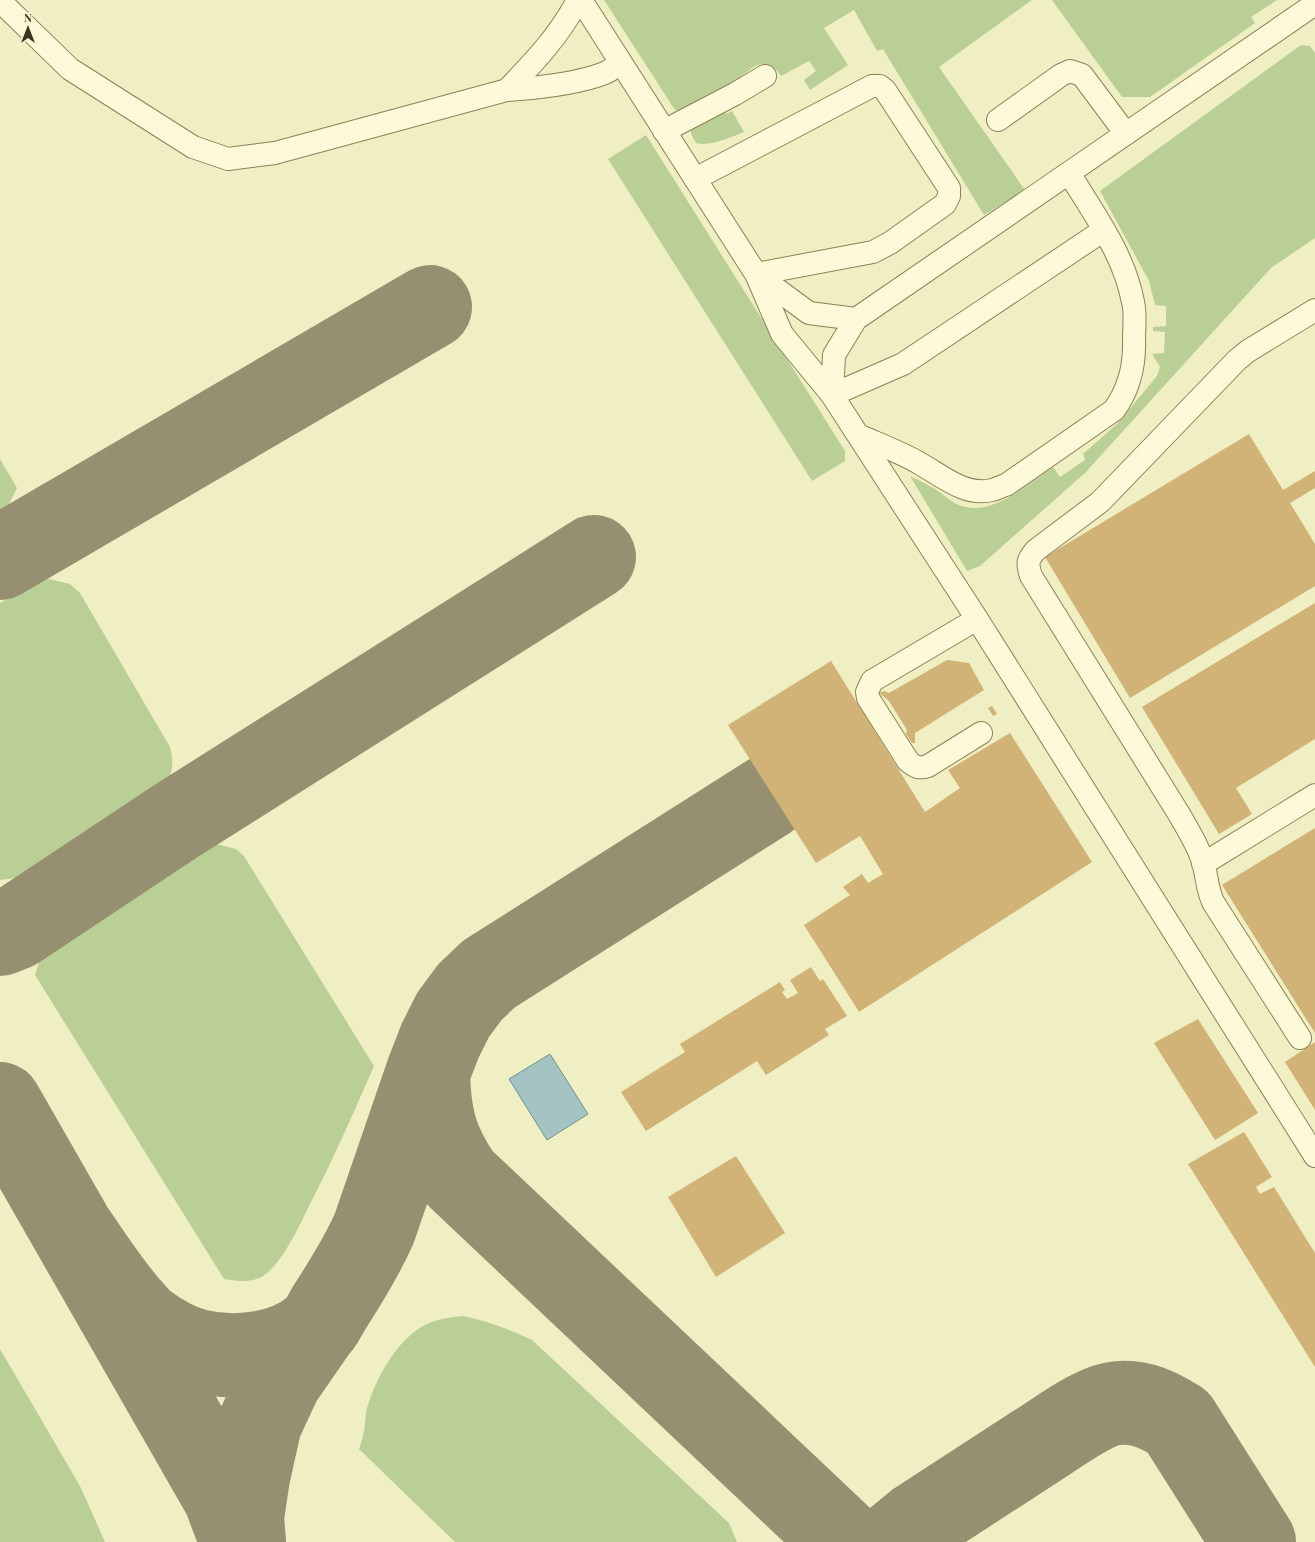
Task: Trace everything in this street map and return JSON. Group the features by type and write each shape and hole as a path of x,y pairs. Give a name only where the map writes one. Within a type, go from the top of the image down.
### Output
{"lane":[{"path":"507,90 555,38 578,0"},
{"path":"581,0 756,274 782,334 832,395 858,435 977,619 1315,1156"},
{"path":"0,1 70,69 193,147 228,159 275,153 507,90 536,88 573,82 605,73 621,63"},
{"path":"832,395 834,355 856,319 1315,4"},
{"path":"998,120 1061,75 1070,71 1082,75 1126,134"},
{"path":"664,131 736,94 765,76"},
{"path":"695,179 872,86 880,86 885,90 949,188 949,196 945,204 890,243 873,252 756,274"},
{"path":"858,435 918,463 949,482 963,488 978,491 991,490 1006,485 1114,410 1123,398 1130,378 1134,353 1134,304 1127,277 1112,244 1069,173"},
{"path":"832,395 903,364 1104,230"},
{"path":"756,274 809,314 856,319"},
{"path":"1300,1038 1213,902 1206,885 1204,864 1199,851 1179,814 1031,576 1028,567 1029,557 1036,550 1100,502 1237,360 1315,310"},
{"path":"977,619 872,681 867,692 868,698 908,761 914,766 921,768 928,766 981,733"},
{"path":"1204,864 1315,795"}],"green space":[{"path":"604,0 1032,0 939,67 1025,190 984,215 883,49 877,51 854,10 824,28 848,65 810,90 804,80 816,71 809,61 781,76 770,65 761,64 750,69 738,79 687,112 681,112 675,110"},
{"path":"1052,0 1277,0 1251,17 1255,23 1150,97 1122,97"},
{"path":"1301,45 1310,46 1315,53 1315,238 1271,268 1085,473 980,566 967,571 910,476 939,491 949,500 961,506 977,508 989,506 1012,495 1053,467 1060,477 1085,460 1083,454 1118,423 1157,376 1160,367 1152,354 1164,353 1165,332 1153,331 1153,327 1166,326 1166,306 1155,305 1149,281 1100,191"},
{"path":"724,111 726,114 732,111 744,132 714,143 696,143 691,134 691,128"},
{"path":"646,135 845,451 845,461 812,481 608,159"},
{"path":"0,459 17,488 0,522"},
{"path":"49,579 70,584 80,593 170,747 172,768 170,776 165,784 152,794 28,873 16,878 0,880 0,603 39,581"},
{"path":"216,844 236,849 244,856 374,1066 334,1156 289,1245 270,1271 259,1278 249,1281 224,1279 35,975 42,953 52,941 204,846"},
{"path":"463,1316 481,1320 515,1332 532,1340 729,1523 737,1542 455,1542 359,1449 364,1433 369,1401 380,1375 396,1350 406,1339 427,1324 444,1318"},
{"path":"0,1349 80,1486 105,1542 0,1542"}],"water":[{"path":"550,1054 588,1114 547,1140 509,1079"}],"building":[{"path":"1249,434 1283,490 1315,471 1315,488 1290,503 1315,544 1315,586 1130,698 1045,557"},
{"path":"1315,603 1315,739 1236,788 1252,814 1219,834 1142,707"},
{"path":"947,660 969,663 984,690 915,733 915,743 912,743 906,734 907,730 889,701 879,693 884,691 889,693"},
{"path":"831,661 925,812 960,788 948,770 1010,733 1092,862 859,1012 804,925 850,895 843,887 862,874 868,883 883,874 860,836 816,863 728,725"},
{"path":"992,706 997,714 993,716 988,708"},
{"path":"1315,828 1315,1033 1222,885"},
{"path":"811,967 820,981 823,979 847,1016 825,1029 829,1035 766,1075 757,1061 646,1131 621,1092 685,1052 680,1044 780,982 785,990 782,992 787,999 798,993 790,980"},
{"path":"1198,1019 1258,1113 1215,1140 1154,1043"},
{"path":"1315,1042 1315,1110 1285,1062"},
{"path":"1244,1132 1272,1177 1256,1187 1260,1194 1274,1187 1315,1253 1315,1367 1188,1164"},
{"path":"736,1156 785,1233 716,1277 668,1197"}],"taxiway":[{"path":"0,558 430,307"},
{"path":"0,934 15,928 176,821 594,557"},
{"path":"75,1234 108,1281 138,1318 155,1332 168,1340 197,1351 212,1354 243,1355 275,1350 304,1337 320,1323 354,1268 374,1229 440,1041 453,1015 470,992 489,974 768,797"},
{"path":"428,1072 430,1102 435,1128 451,1165 460,1178 845,1542"},
{"path":"0,1104 225,1497 242,1542"},
{"path":"244,1542 242,1517 248,1477 260,1423 280,1380 316,1328"},
{"path":"895,1542 918,1523 1077,1420 1098,1409 1118,1403 1134,1403 1150,1407 1178,1422 1254,1542"}]}
